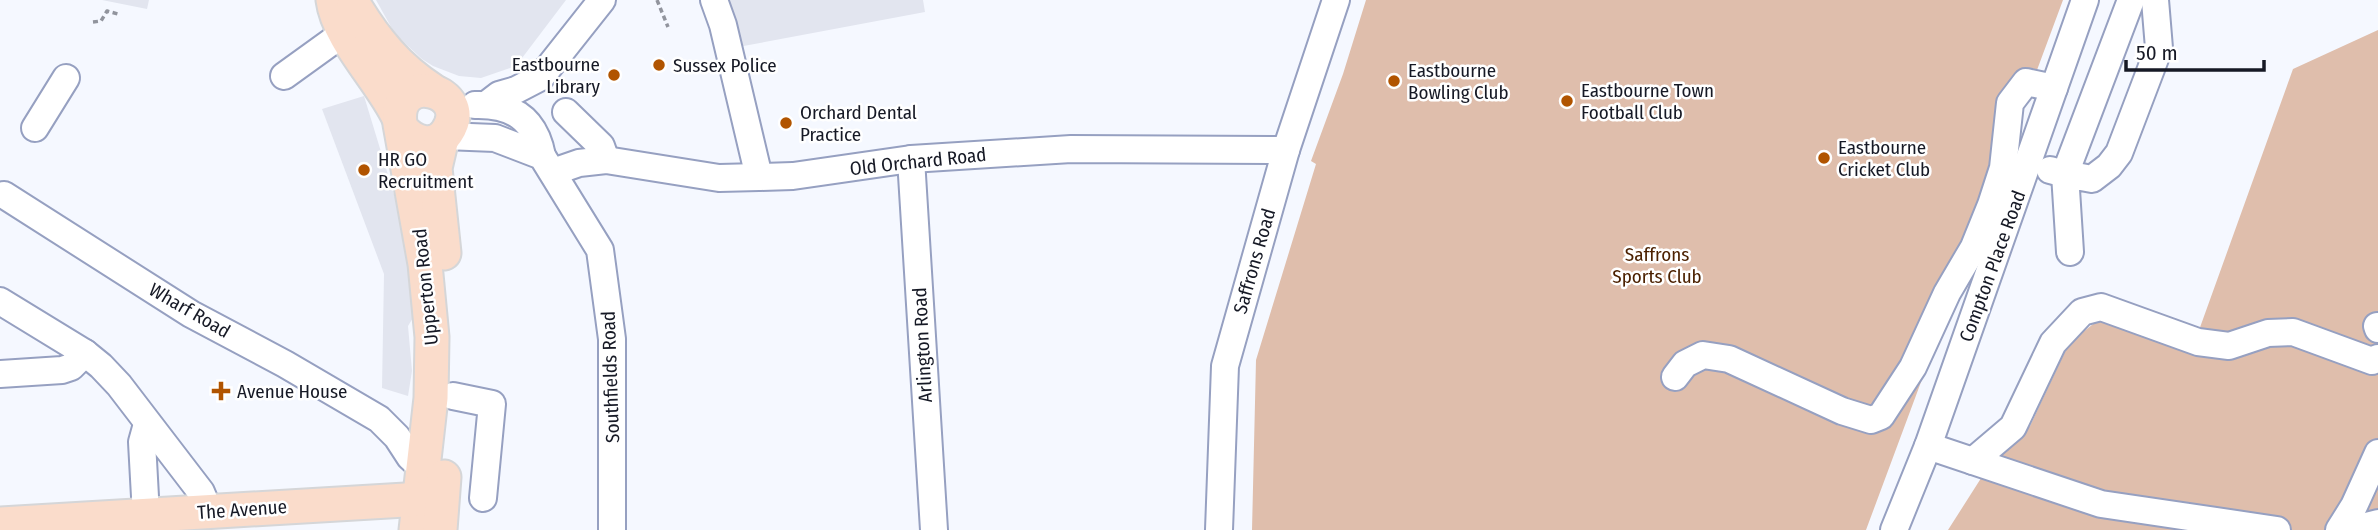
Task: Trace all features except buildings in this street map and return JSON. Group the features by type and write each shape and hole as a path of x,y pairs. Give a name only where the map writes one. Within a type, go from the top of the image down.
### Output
{"main road":[{"path":"333,0 334,10 353,19 387,54 439,95 453,117 451,126 443,137 432,143 414,141 400,124 400,110 408,96 415,92 439,95"},
{"name":"Upperton Road","path":"353,19 400,124 430,303 432,337 442,397"},
{"name":"Upperton Road","path":"427,505 442,397 451,300 435,168 443,137"},
{"name":"The Avenue","path":"6,526 140,520 209,511 265,519 427,505"}],"street":[{"path":"486,105 499,95 516,90 541,77 602,0"},
{"path":"714,0 723,24 759,177"},
{"name":"Saffrons Road","path":"1219,530 1225,366 1286,150 1336,0"},
{"name":"Compton Place Road","path":"1894,530 1928,446 2085,0"},
{"path":"2028,164 2065,174 2092,179 2109,166 2119,153 2158,48 2155,0 2147,4 2132,0 2065,174 2070,251"},
{"path":"284,76 353,19"},
{"path":"35,128 66,78"},
{"path":"1675,377 1685,364 1703,355 1730,359 1842,411 1871,420 1881,416 1913,367 1947,293 1974,247 2003,168 2010,103 2026,82 2054,88"},
{"name":"Southfields Road","path":"439,95 460,103 486,105 514,112 526,121 535,131 548,164 600,250 612,340 612,530"},
{"path":"566,112 601,146 606,160"},
{"path":"443,137 495,138 548,164"},
{"name":"Old Orchard Road","path":"548,164 606,160 719,178 793,176 911,159 1071,149 1286,150"},
{"name":"Arlington Road","path":"911,159 933,530"},
{"name":"Wharf Road","path":"4,195 191,314 285,364 379,419 397,437 410,457 427,505"},
{"path":"0,301 85,353 118,385 201,492 209,511"},
{"path":"1973,461 2013,426 2053,343 2082,312 2101,307 2199,342 2229,346 2268,333 2293,332 2372,361 2378,359"},
{"path":"0,374 62,370 71,367 85,353"},
{"path":"379,419 401,424 442,397 492,404 483,498"},
{"path":"140,520 142,442 147,424"},
{"path":"1928,446 2101,504 2277,530"},
{"path":"2339,530 2354,506 2378,453"},
{"path":"2350,530 2378,523"}],"path":[{"path":"657,0 667,27"},
{"path":"93,22 101,21 107,11 118,14"}],"shaded area":[{"path":"102,0 149,0 147,9"},
{"path":"376,0 566,0 516,66 481,78 459,76 422,59 395,34"},
{"path":"721,0 923,0 925,12 738,47"},
{"path":"364,96 414,260 419,308 408,326 412,371 408,396 382,388 384,274 322,109"}],"green space":[{"name":"Saffrons Sports Club","path":"1366,0 2063,0 1866,530 1252,530 1256,360 1316,164 1311,161 1343,74"},
{"path":"2378,30 2378,530 1948,530 1992,461 2030,426 2069,343 2097,321 2198,333 2293,69"}],"place":[{"name":"Sussex Police","path":"659,65"},
{"name":"Eastbourne Library","path":"614,75"},
{"name":"Eastbourne Bowling Club","path":"1394,81"},
{"name":"Eastbourne Town Football Club","path":"1567,101"},
{"name":"Orchard Dental Practice","path":"786,123"},
{"name":"Eastbourne Cricket Club","path":"1824,158"},
{"name":"HR GO Recruitment","path":"364,170"},
{"name":"Avenue House","path":"221,391"}]}
